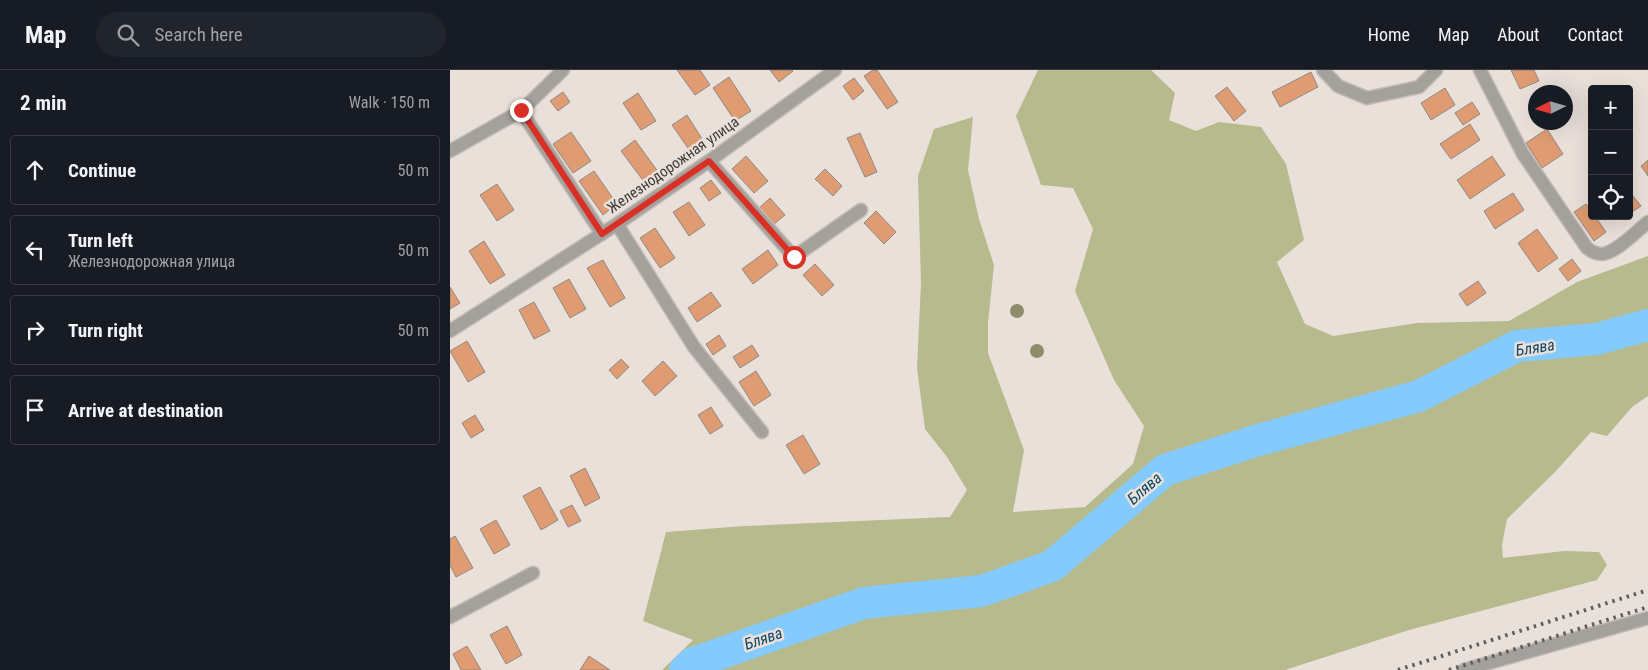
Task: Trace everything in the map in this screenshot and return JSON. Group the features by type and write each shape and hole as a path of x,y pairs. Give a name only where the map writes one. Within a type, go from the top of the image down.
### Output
{"street":[{"path":"450,151 521,110 563,70"},
{"name":"Железнодорожная улица","path":"450,331 617,224 709,161 835,70"},
{"path":"1323,70 1338,86 1367,98 1419,87 1436,70"},
{"path":"1480,70 1522,154 1587,248 1594,253 1602,254 1612,251 1648,222"},
{"path":"521,110 602,234"},
{"path":"709,161 794,257 861,210"},
{"path":"617,224 694,347 762,432"},
{"path":"450,617 533,573"},
{"path":"1464,670 1648,618"}],"green space":[{"path":"1038,70 1151,70 1175,93 1169,120 1196,131 1219,122 1261,127 1286,164 1304,240 1277,262 1305,324 1333,336 1417,323 1509,321 1577,282 1648,256 1648,396 1632,407 1607,436 1591,432 1556,471 1507,519 1502,545 1503,558 1564,551 1599,552 1607,565 1597,580 1409,630 1285,670 662,670 693,640 643,621 666,532 744,526 950,517 967,490 947,457 925,429 917,368 921,283 918,176 934,129 973,117 968,170 979,219 994,265 988,323 988,353 1024,450 1013,512 1085,507 1133,464 1144,426 1114,380 1075,291 1093,229 1073,188 1041,185 1016,116"}],"building":[{"path":"677,70 700,70 710,85 695,95"},
{"path":"770,70 792,70 793,71 779,82"},
{"path":"873,70 877,70 898,102 887,109 864,76"},
{"path":"1511,70 1534,70 1539,81 1520,89"},
{"path":"1311,72 1318,87 1280,107 1272,92"},
{"path":"729,77 751,111 735,121 713,88"},
{"path":"854,78 864,91 853,100 843,86"},
{"path":"1227,87 1246,111 1234,121 1215,96"},
{"path":"1445,88 1455,105 1431,120 1421,103"},
{"path":"563,92 570,102 558,111 550,101"},
{"path":"638,93 656,121 641,130 623,103"},
{"path":"1472,102 1480,114 1463,125 1455,113"},
{"path":"687,115 704,142 690,151 672,125"},
{"path":"1470,124 1480,140 1451,159 1440,144"},
{"path":"1548,130 1563,154 1542,168 1526,143"},
{"path":"571,132 591,161 573,173 553,144"},
{"path":"860,133 877,172 865,177 847,138"},
{"path":"635,140 659,173 645,183 621,151"},
{"path":"746,156 768,181 754,193 732,169"},
{"path":"1492,156 1505,175 1470,199 1457,180"},
{"path":"1648,160 1648,176 1641,166"},
{"path":"825,169 842,186 833,196 815,179"},
{"path":"594,171 617,204 603,215 579,181"},
{"path":"711,180 721,193 709,201 700,188"},
{"path":"497,184 514,210 497,221 480,195"},
{"path":"1513,193 1524,210 1495,229 1484,211"},
{"path":"1633,196 1641,206 1633,211"},
{"path":"770,198 785,215 773,225 759,208"},
{"path":"689,202 705,225 689,236 673,212"},
{"path":"1586,204 1588,207 1588,220 1598,220 1606,232 1594,241 1574,212"},
{"path":"876,211 896,232 884,244 864,223"},
{"path":"655,228 675,258 660,268 640,238"},
{"path":"1537,229 1558,258 1538,272 1518,243"},
{"path":"484,241 505,275 490,284 469,251"},
{"path":"768,250 778,265 753,284 742,269"},
{"path":"1572,259 1581,271 1568,281 1559,269"},
{"path":"603,260 625,298 610,307 587,268"},
{"path":"815,264 834,285 822,296 803,275"},
{"path":"569,279 586,309 570,318 553,288"},
{"path":"1478,281 1486,293 1467,306 1459,294"},
{"path":"450,287 460,303 450,309"},
{"path":"711,292 721,306 697,322 688,308"},
{"path":"534,302 550,331 534,339 519,310"},
{"path":"719,335 726,346 713,355 706,344"},
{"path":"467,341 485,372 468,382 450,351"},
{"path":"752,345 759,356 740,368 733,357"},
{"path":"621,359 629,367 617,379 609,370"},
{"path":"663,361 677,376 655,396 642,381"},
{"path":"756,371 771,395 754,406 739,382"},
{"path":"711,407 723,426 710,434 698,415"},
{"path":"475,415 484,430 471,438 462,423"},
{"path":"803,435 820,464 804,474 786,445"},
{"path":"585,468 600,498 585,506 570,476"},
{"path":"540,487 558,520 541,530 523,496"},
{"path":"572,505 581,521 568,527 560,511"},
{"path":"496,520 510,545 494,554 480,529"},
{"path":"455,536 473,568 456,577 450,565 450,539"},
{"path":"507,626 522,655 506,664 490,635"},
{"path":"467,646 481,670 461,670 453,654"},
{"path":"589,656 610,670 580,670"}],"waterway":[{"name":"Блява","path":"685,670 693,663 864,603 981,591 1052,566 1165,470 1255,441 1419,396 1517,346 1597,339 1648,325"}],"railway":[{"path":"1398,670 1648,590"},
{"path":"1449,670 1648,607"}],"route":[{"path":"521,110 602,234 709,161 794,257"}]}
